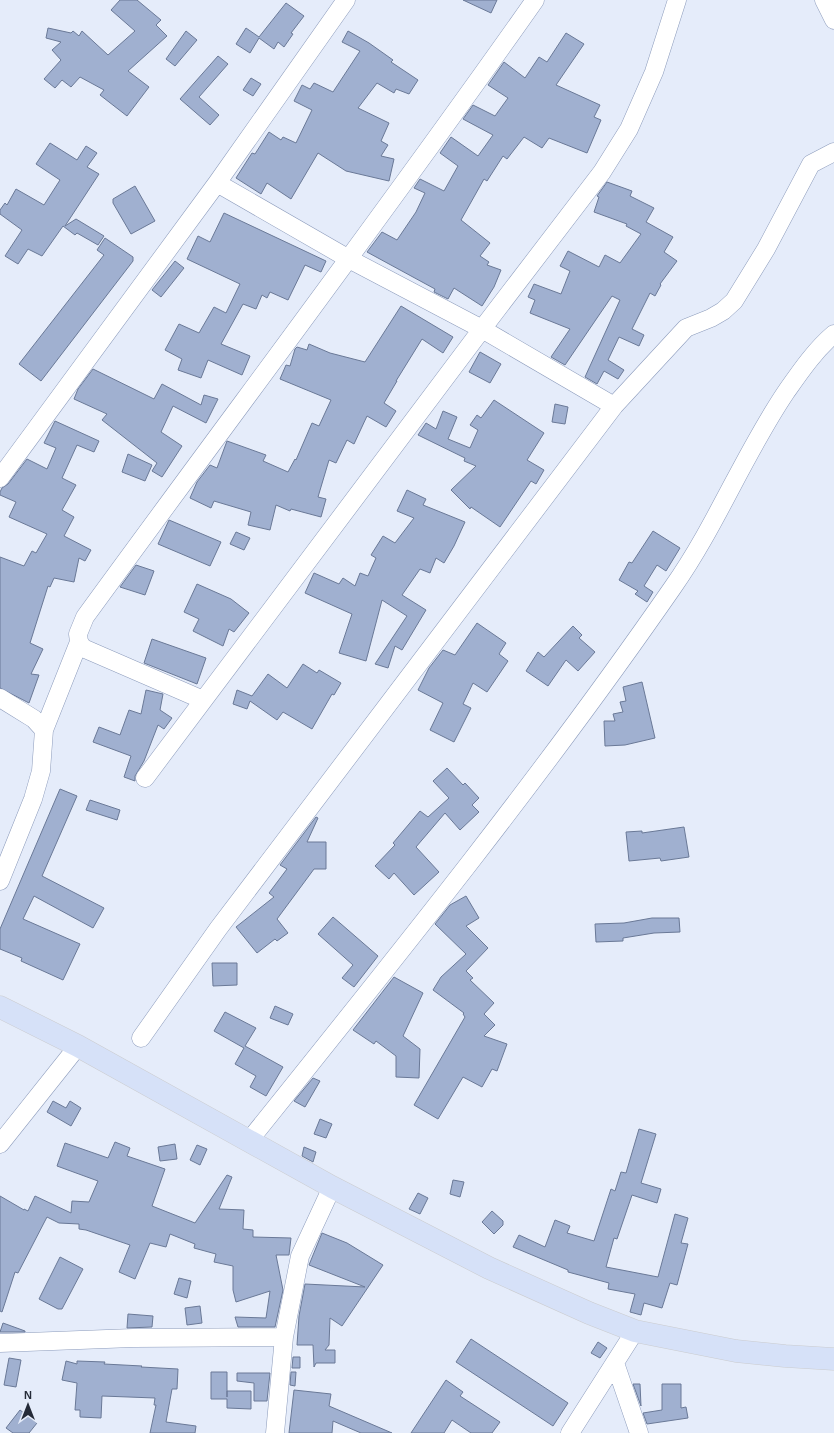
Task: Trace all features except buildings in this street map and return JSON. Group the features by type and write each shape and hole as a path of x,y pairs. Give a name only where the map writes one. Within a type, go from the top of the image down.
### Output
{"main road":[{"path":"0,1007 78,1046 248,1142 332,1187 489,1268 589,1313 635,1331 736,1351 834,1359"}],"street":[{"path":"0,478 217,183 346,0"},
{"path":"203,700 83,648 79,642 78,634 85,617 219,432 349,260 536,0"},
{"path":"145,778 482,329 602,172 629,129 654,72 677,0"},
{"path":"824,0 834,20"},
{"path":"141,1038 218,929 614,406 686,328 711,318 723,311 734,300 766,249 811,164 834,152"},
{"path":"217,183 349,260 482,329 614,406"},
{"path":"248,1142 445,897 547,764 686,568 763,426 800,372 834,334"},
{"path":"0,882 35,792 41,770 44,730 79,642"},
{"path":"0,698 34,719 44,730"},
{"path":"0,1144 78,1046"},
{"path":"275,1433 284,1337 300,1256 332,1187"},
{"path":"570,1433 635,1331"},
{"path":"0,1342 133,1338 284,1337"},
{"path":"615,1363 639,1433"}]}
